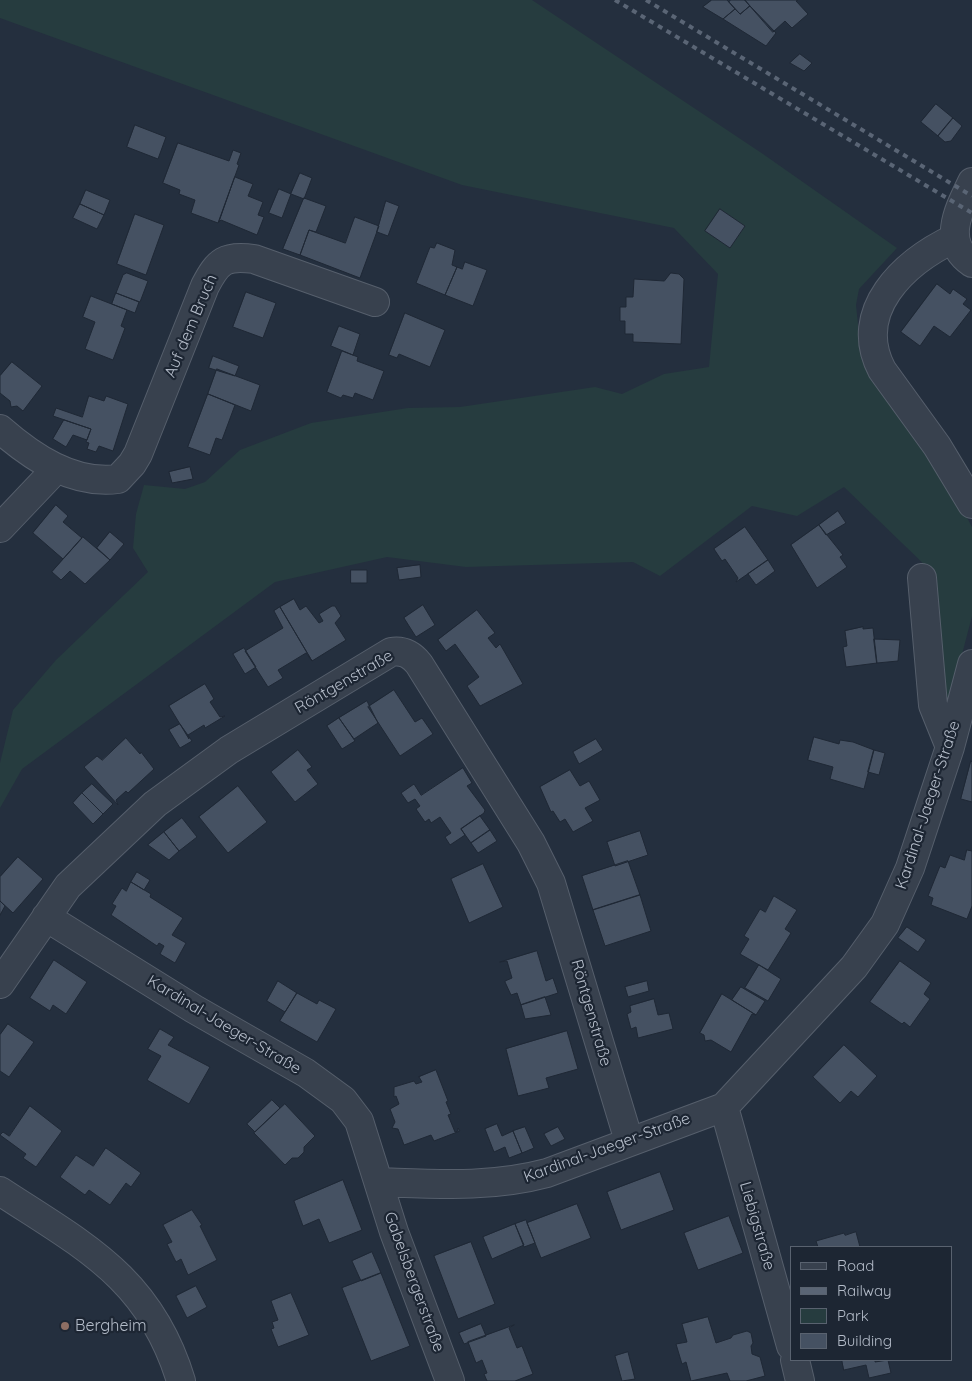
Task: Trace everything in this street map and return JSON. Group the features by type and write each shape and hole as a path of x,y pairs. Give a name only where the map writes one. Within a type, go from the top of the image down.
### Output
{"street":[{"path":"972,182 956,220 954,238 960,252 972,264"},
{"path":"954,238 928,252 900,275 879,304 871,333 876,358 882,370 937,446 972,504"},
{"name":"Auf dem Bruch","path":"0,429 42,461 57,468 96,480 118,479 132,464 145,440 205,286 214,269 223,260 238,257 254,259 375,302"},
{"path":"0,528 57,468"},
{"path":"922,578 933,705 950,747"},
{"name":"Röntgenstraße","path":"0,984 68,886 155,804 229,750 391,652 403,652 413,657 419,664 531,843 551,882 629,1141"},
{"name":"Kardinal-Jaeger-Straße","path":"46,917 332,1091 343,1100 359,1121 379,1182 453,1185 506,1182 547,1173 724,1106 854,967 885,924 910,868 950,747 972,664"},
{"name":"Liebigstraße","path":"724,1106 790,1342"},
{"name":"Gabelsbergerstraße","path":"379,1182 394,1232 450,1381"},
{"path":"0,1191 91,1251 124,1279 145,1304 160,1328 181,1381"},
{"path":"794,1361 800,1381"}],"green space":[{"path":"0,0 532,0 763,154 897,248 859,289 856,305 861,353 866,367 903,423 951,488 972,527 972,616 947,712 933,573 844,487 797,516 752,506 660,576 633,562 466,567 387,557 275,582 22,769 0,808 0,763 13,710 56,660 148,572 133,548 136,514 144,485 185,489 205,482 240,450 311,423 408,408 460,407 595,387 622,394 664,374 709,367 718,274 674,228 462,185 0,18"}],"building":[{"path":"712,0 727,0 735,9 723,19 703,7"},
{"path":"731,0 745,0 750,6 740,14 729,2"},
{"path":"745,0 798,0 796,1 808,14 792,28 785,21 773,32"},
{"path":"750,6 776,33 766,46 723,19 735,9 740,14"},
{"path":"800,54 812,63 804,71 790,63"},
{"path":"936,104 953,118 938,136 921,122"},
{"path":"953,118 962,126 951,141 945,142 938,136"},
{"path":"135,125 166,137 158,159 127,147"},
{"path":"178,143 229,161 233,150 241,153 237,164 239,165 218,223 191,213 195,200 179,194 180,190 163,183"},
{"path":"300,173 312,178 304,199 291,194"},
{"path":"235,177 253,184 248,196 263,202 258,215 264,217 257,235 221,220 219,222"},
{"path":"279,189 291,194 282,218 269,213"},
{"path":"86,190 110,200 104,215 80,204"},
{"path":"304,198 326,206 316,232 309,230 300,255 283,249"},
{"path":"386,201 399,206 388,236 377,232"},
{"path":"80,204 104,215 97,229 73,218"},
{"path":"720,209 745,226 730,248 705,231"},
{"path":"135,214 164,225 146,275 117,264"},
{"path":"355,217 379,226 360,278 300,255 309,230 345,243"},
{"path":"437,243 455,250 452,265 457,267 445,295 416,283 430,247 434,248"},
{"path":"465,262 487,270 473,306 445,295 457,267 462,269"},
{"path":"127,273 148,281 140,302 116,293 123,275"},
{"path":"671,273 679,274 684,279 681,344 633,342 633,334 625,334 625,321 620,321 620,307 626,307 626,297 633,297 634,279 664,281"},
{"path":"937,284 950,294 953,289 967,299 963,304 971,310 950,337 934,326 920,346 901,332"},
{"path":"246,292 276,303 263,338 233,327"},
{"path":"116,293 139,302 135,313 112,304"},
{"path":"91,296 127,310 121,326 125,328 113,360 85,349 95,322 83,317"},
{"path":"405,313 445,330 430,367 399,354 397,358 389,355"},
{"path":"339,326 360,334 353,355 331,346"},
{"path":"342,351 358,357 357,361 384,371 373,400 355,393 353,398 343,395 341,398 327,392"},
{"path":"213,356 239,366 235,376 209,368"},
{"path":"12,362 42,386 23,411 17,406 11,407 10,401 0,393 0,376"},
{"path":"217,369 260,385 251,411 208,394"},
{"path":"208,394 235,405 222,440 216,438 210,455 188,447"},
{"path":"89,396 104,401 106,396 128,404 113,451 99,446 96,452 87,449 89,443 86,442 91,429 53,416 56,408 82,417"},
{"path":"64,420 91,429 87,440 73,435 66,447 53,439"},
{"path":"190,467 193,479 172,483 169,472"},
{"path":"56,505 68,516 63,522 82,538 63,559 33,533"},
{"path":"838,511 846,523 826,535 819,525"},
{"path":"819,525 843,555 840,557 847,567 817,588 791,545"},
{"path":"745,527 768,560 736,582 738,578 725,559 722,561 714,549"},
{"path":"110,532 124,544 110,560 97,548"},
{"path":"83,537 110,560 85,584 70,571 61,580 52,572"},
{"path":"768,560 775,571 756,585 748,574"},
{"path":"420,565 421,577 399,580 397,568"},
{"path":"351,570 367,570 367,583 351,583"},
{"path":"294,599 300,610 306,606 319,623 323,621 319,614 335,606 341,616 335,623 346,640 312,661 280,607"},
{"path":"423,605 435,625 416,637 404,618"},
{"path":"280,607 312,661 306,653 278,670 283,678 268,687 245,651 283,628 274,611"},
{"path":"477,610 495,633 488,638 496,648 500,644 523,684 480,706 467,686 479,677 455,644 446,651 438,640"},
{"path":"863,627 863,629 873,628 877,663 846,667 843,647 847,646 845,631"},
{"path":"874,639 900,640 898,661 877,663"},
{"path":"244,648 256,667 245,674 233,654"},
{"path":"205,684 214,699 210,702 220,717 225,716 205,728 204,725 188,735 189,739 169,706"},
{"path":"394,690 415,722 422,718 433,734 400,756 368,707"},
{"path":"367,701 378,723 354,739 339,718"},
{"path":"339,718 355,741 342,749 327,726"},
{"path":"180,724 192,741 180,748 169,730"},
{"path":"814,737 839,744 840,740 853,742 874,750 864,789 830,779 833,767 808,760"},
{"path":"126,738 140,754 141,752 154,769 128,793 126,791 116,800 118,805 84,767 97,756 102,760"},
{"path":"596,739 603,750 579,764 573,752"},
{"path":"298,750 312,767 307,770 318,784 295,802 271,772"},
{"path":"874,750 885,753 879,775 868,772"},
{"path":"972,762 972,802 961,799"},
{"path":"463,768 472,783 467,786 485,810 484,813 461,829 465,835 450,845 445,837 451,833 440,817 431,823 429,819 425,822 416,809 420,806 415,799 408,803 401,793 414,784 421,795"},
{"path":"570,770 580,786 589,781 600,800 585,808 593,821 573,832 565,819 560,822 553,811 551,812 540,787"},
{"path":"92,784 113,804 103,814 82,793"},
{"path":"238,786 267,822 228,853 199,817"},
{"path":"82,793 103,814 93,824 73,803"},
{"path":"480,816 490,830 471,843 461,829"},
{"path":"182,818 197,837 179,851 164,832"},
{"path":"490,830 497,841 478,853 471,843"},
{"path":"640,831 648,855 615,866 607,842"},
{"path":"164,832 179,851 169,860 148,845"},
{"path":"967,850 972,851 972,906 967,919 931,905 933,898 928,896 940,866 945,868 950,855 964,860"},
{"path":"18,857 43,879 13,913 0,901 0,877"},
{"path":"628,861 640,895 593,910 582,876"},
{"path":"483,864 503,907 469,923 451,879"},
{"path":"137,872 150,880 144,890 131,882"},
{"path":"131,882 151,894 150,897 183,918 172,935 186,943 175,963 160,954 164,946 159,943 157,946 111,915 116,906 112,904 122,888 126,891"},
{"path":"640,895 651,931 605,946 593,910"},
{"path":"774,896 797,910 785,929 791,933 768,970 740,954 749,939 744,936 760,909 765,912"},
{"path":"0,901 5,906 0,915"},
{"path":"907,927 926,940 918,952 898,938"},
{"path":"537,951 546,981 553,978 558,993 521,1005 517,993 511,995 505,982 512,978 507,961 500,962"},
{"path":"54,960 87,982 66,1014 53,1005 50,1011 30,998"},
{"path":"900,961 931,983 924,994 930,999 910,1027 904,1022 902,1024 870,1002"},
{"path":"759,965 781,979 768,1001 745,988"},
{"path":"278,981 297,993 285,1012 267,1001"},
{"path":"647,981 649,991 628,997 625,987"},
{"path":"741,987 765,1001 756,1015 732,1000"},
{"path":"297,993 317,1004 319,1000 336,1009 317,1042 280,1021"},
{"path":"722,994 756,1015 752,1014 731,1052 711,1040 705,1041 704,1035 700,1033"},
{"path":"545,997 551,1015 525,1019 521,1005"},
{"path":"654,999 658,1015 669,1013 673,1029 638,1038 636,1027 631,1029 627,1014 631,1012 630,1006"},
{"path":"8,1024 34,1042 9,1077 0,1071 0,1035"},
{"path":"160,1029 174,1037 168,1045 210,1067 189,1104 147,1080 161,1056 148,1049"},
{"path":"567,1031 578,1069 546,1078 549,1088 518,1096 506,1049"},
{"path":"844,1045 877,1076 858,1097 851,1091 840,1103 813,1077"},
{"path":"436,1070 448,1101 446,1102 451,1114 448,1115 455,1132 458,1131 458,1128 460,1131 434,1141 431,1135 404,1145 398,1129 392,1128 395,1122 390,1109 399,1104 396,1096 394,1097 394,1087 414,1081 416,1084 422,1082 419,1077"},
{"path":"272,1100 280,1108 255,1132 247,1124"},
{"path":"285,1104 315,1136 304,1147 304,1152 298,1158 292,1158 285,1165 254,1133"},
{"path":"30,1106 62,1131 36,1167 23,1158 26,1154 0,1135 3,1132 9,1136"},
{"path":"497,1124 502,1136 513,1131 522,1153 509,1158 505,1147 494,1152 485,1129"},
{"path":"525,1127 534,1148 522,1153 513,1131"},
{"path":"558,1127 565,1139 551,1146 544,1134"},
{"path":"106,1148 141,1173 131,1187 126,1183 110,1205 89,1190 85,1195 60,1177 76,1155 93,1166"},
{"path":"660,1172 674,1210 621,1230 607,1192"},
{"path":"343,1180 362,1230 329,1243 319,1219 303,1226 294,1201"},
{"path":"577,1204 591,1238 541,1258 527,1223"},
{"path":"192,1210 202,1225 200,1226 217,1260 188,1275 181,1259 176,1262 167,1244 172,1242 163,1225"},
{"path":"729,1216 743,1253 698,1270 684,1233"},
{"path":"526,1220 535,1243 524,1247 515,1224"},
{"path":"515,1224 524,1245 492,1259 483,1237"},
{"path":"856,1232 860,1246 818,1246 816,1241 844,1233 845,1235"},
{"path":"471,1242 495,1304 458,1319 434,1256"},
{"path":"372,1252 381,1273 361,1281 352,1261"},
{"path":"381,1273 410,1346 371,1361 342,1288"},
{"path":"196,1286 207,1307 187,1318 176,1296"},
{"path":"291,1293 309,1335 278,1347 271,1329 274,1328 272,1322 278,1320 271,1301"},
{"path":"708,1317 716,1343 747,1331 751,1333 753,1343 751,1346 752,1354 760,1357 765,1376 746,1381 730,1381 727,1373 691,1381 686,1362 682,1364 676,1344 687,1342 682,1324"},
{"path":"481,1324 486,1336 464,1344 459,1333"},
{"path":"514,1325 509,1328 517,1348 522,1346 533,1374 515,1381 487,1381 484,1374 487,1373 482,1360 476,1363 468,1342"},
{"path":"628,1352 635,1379 622,1381 615,1356"},
{"path":"842,1361 888,1361 891,1373 869,1378 866,1365 844,1370"}],"railway":[{"path":"615,0 972,213"},
{"path":"646,0 972,196"}],"place":[{"name":"Bergheim","path":"65,1326"}]}
